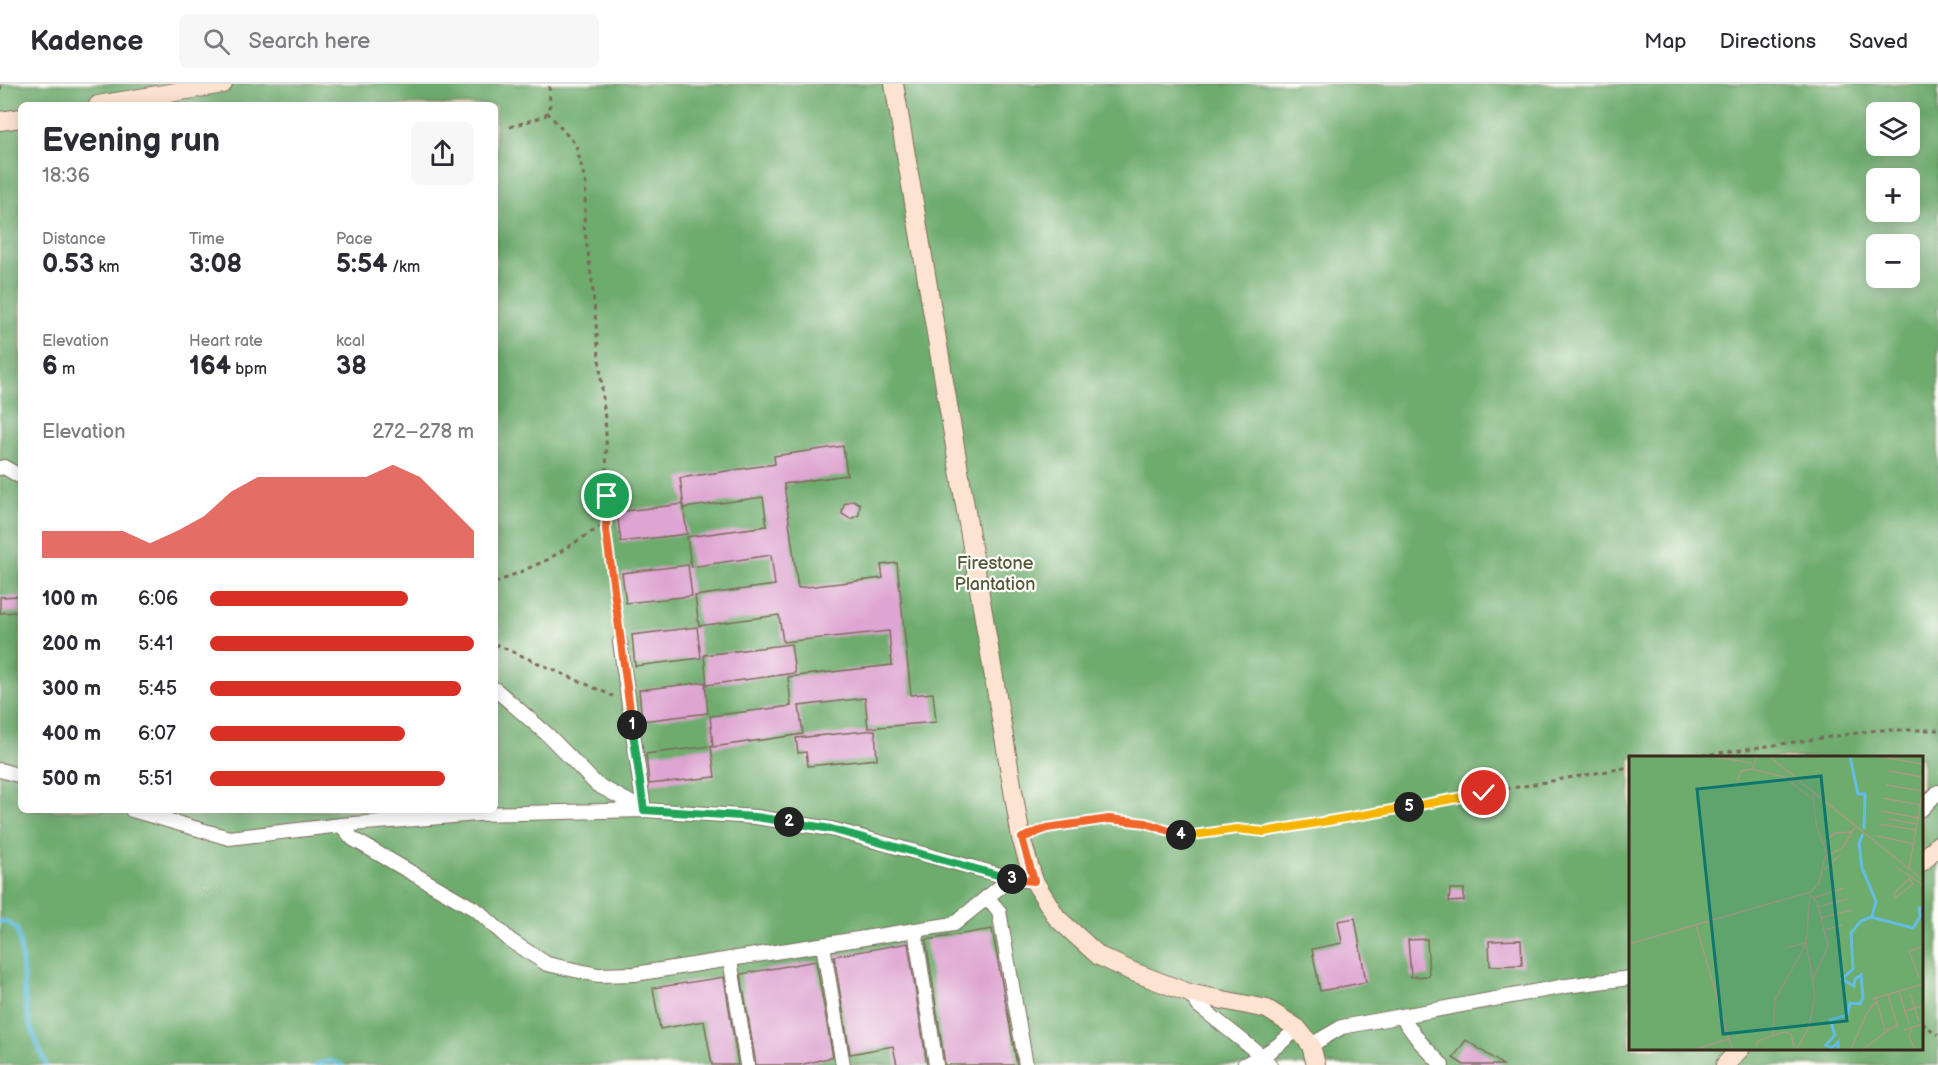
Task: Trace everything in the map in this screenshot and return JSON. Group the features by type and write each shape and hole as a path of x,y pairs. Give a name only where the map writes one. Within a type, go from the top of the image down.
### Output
{"street":[{"path":"116,102 223,84"},
{"path":"894,84 1022,838 1034,881 1057,918 1099,956 1189,993 1267,1009 1297,1028 1311,1045 1316,1065"},
{"path":"0,121 18,118"},
{"path":"0,468 4,467 18,475"},
{"path":"620,642 644,810"},
{"path":"498,693 548,735 596,784 644,810"},
{"path":"0,770 18,775"},
{"path":"1923,808 1938,792"},
{"path":"142,813 229,838 341,825 478,814 644,810 756,817 831,829 1011,879 1034,881"},
{"path":"341,825 353,839 478,911 511,941 547,964 598,975 626,974 954,924 1011,879"},
{"path":"1923,861 1938,845"},
{"path":"987,897 999,911 1026,1065"},
{"path":"915,930 936,1065"},
{"path":"823,945 843,1065"},
{"path":"730,959 747,1065"},
{"path":"1311,1045 1342,1027 1566,986 1629,978"},
{"path":"1189,993 1199,1005 1266,1061"},
{"path":"1401,1016 1420,1042 1442,1065"},
{"path":"1244,1065 1266,1061 1297,1028"},
{"path":"1725,1065 1739,1050"}],"path":[{"path":"0,90 1,84"},
{"path":"510,127 545,116 550,105 549,84"},
{"path":"547,112 576,145 586,185 584,225 592,282 606,430 606,523 620,642"},
{"path":"498,582 547,560 606,523"},
{"path":"498,645 628,703"},
{"path":"1698,756 1878,730 1938,730"},
{"path":"1022,838 1047,828 1109,819 1146,823 1186,836 1237,829 1264,832 1629,767"},
{"path":"1923,1024 1938,1035"}],"green space":[{"name":"Firestone Plantation","path":"0,84 1938,84 1938,1065 0,1065"}],"building":[{"path":"843,446 847,475 784,484 798,588 883,578 881,565 897,563 911,695 933,693 936,722 868,728 865,698 799,706 803,734 713,747 710,716 791,706 788,677 892,665 889,631 783,642 779,615 699,626 695,596 775,585 771,555 691,567 687,537 767,526 763,497 684,508 680,478 775,464 774,456"},
{"path":"853,500 860,504 859,515 850,519 842,514 844,504"},
{"path":"683,504 687,534 621,542 617,512"},
{"path":"688,565 692,596 626,603 622,573"},
{"path":"18,596 18,612 0,613 0,597"},
{"path":"697,627 701,658 635,666 632,635"},
{"path":"791,644 795,673 707,685 704,655"},
{"path":"705,682 708,713 642,721 639,690"},
{"path":"875,730 877,759 808,766 806,752 798,753 796,738"},
{"path":"711,746 715,777 649,784 646,754"},
{"path":"1450,889 1464,889 1464,901 1449,902"},
{"path":"1355,918 1366,982 1320,991 1312,949 1342,943 1338,921"},
{"path":"992,929 1017,1065 945,1065 926,940"},
{"path":"1427,939 1429,976 1411,977 1408,940"},
{"path":"1521,940 1522,965 1490,966 1489,941"},
{"path":"908,943 927,1065 897,1065 893,1046 850,1054 834,956"},
{"path":"816,961 833,1057 800,1065 756,1065 741,974"},
{"path":"724,977 738,1065 712,1065 704,1021 660,1029 653,988"},
{"path":"1466,1040 1503,1065 1464,1065 1453,1058"}],"waterway":[{"path":"0,922 5,921 17,929 28,1017 46,1065"},
{"path":"316,1065 331,1061 342,1065"}],"route":[{"path":"607,496 606,530 644,810 756,817 831,829 1011,879 1034,881 1022,838 1047,828 1109,819 1146,823 1186,836 1237,829 1264,832 1484,793"}]}
